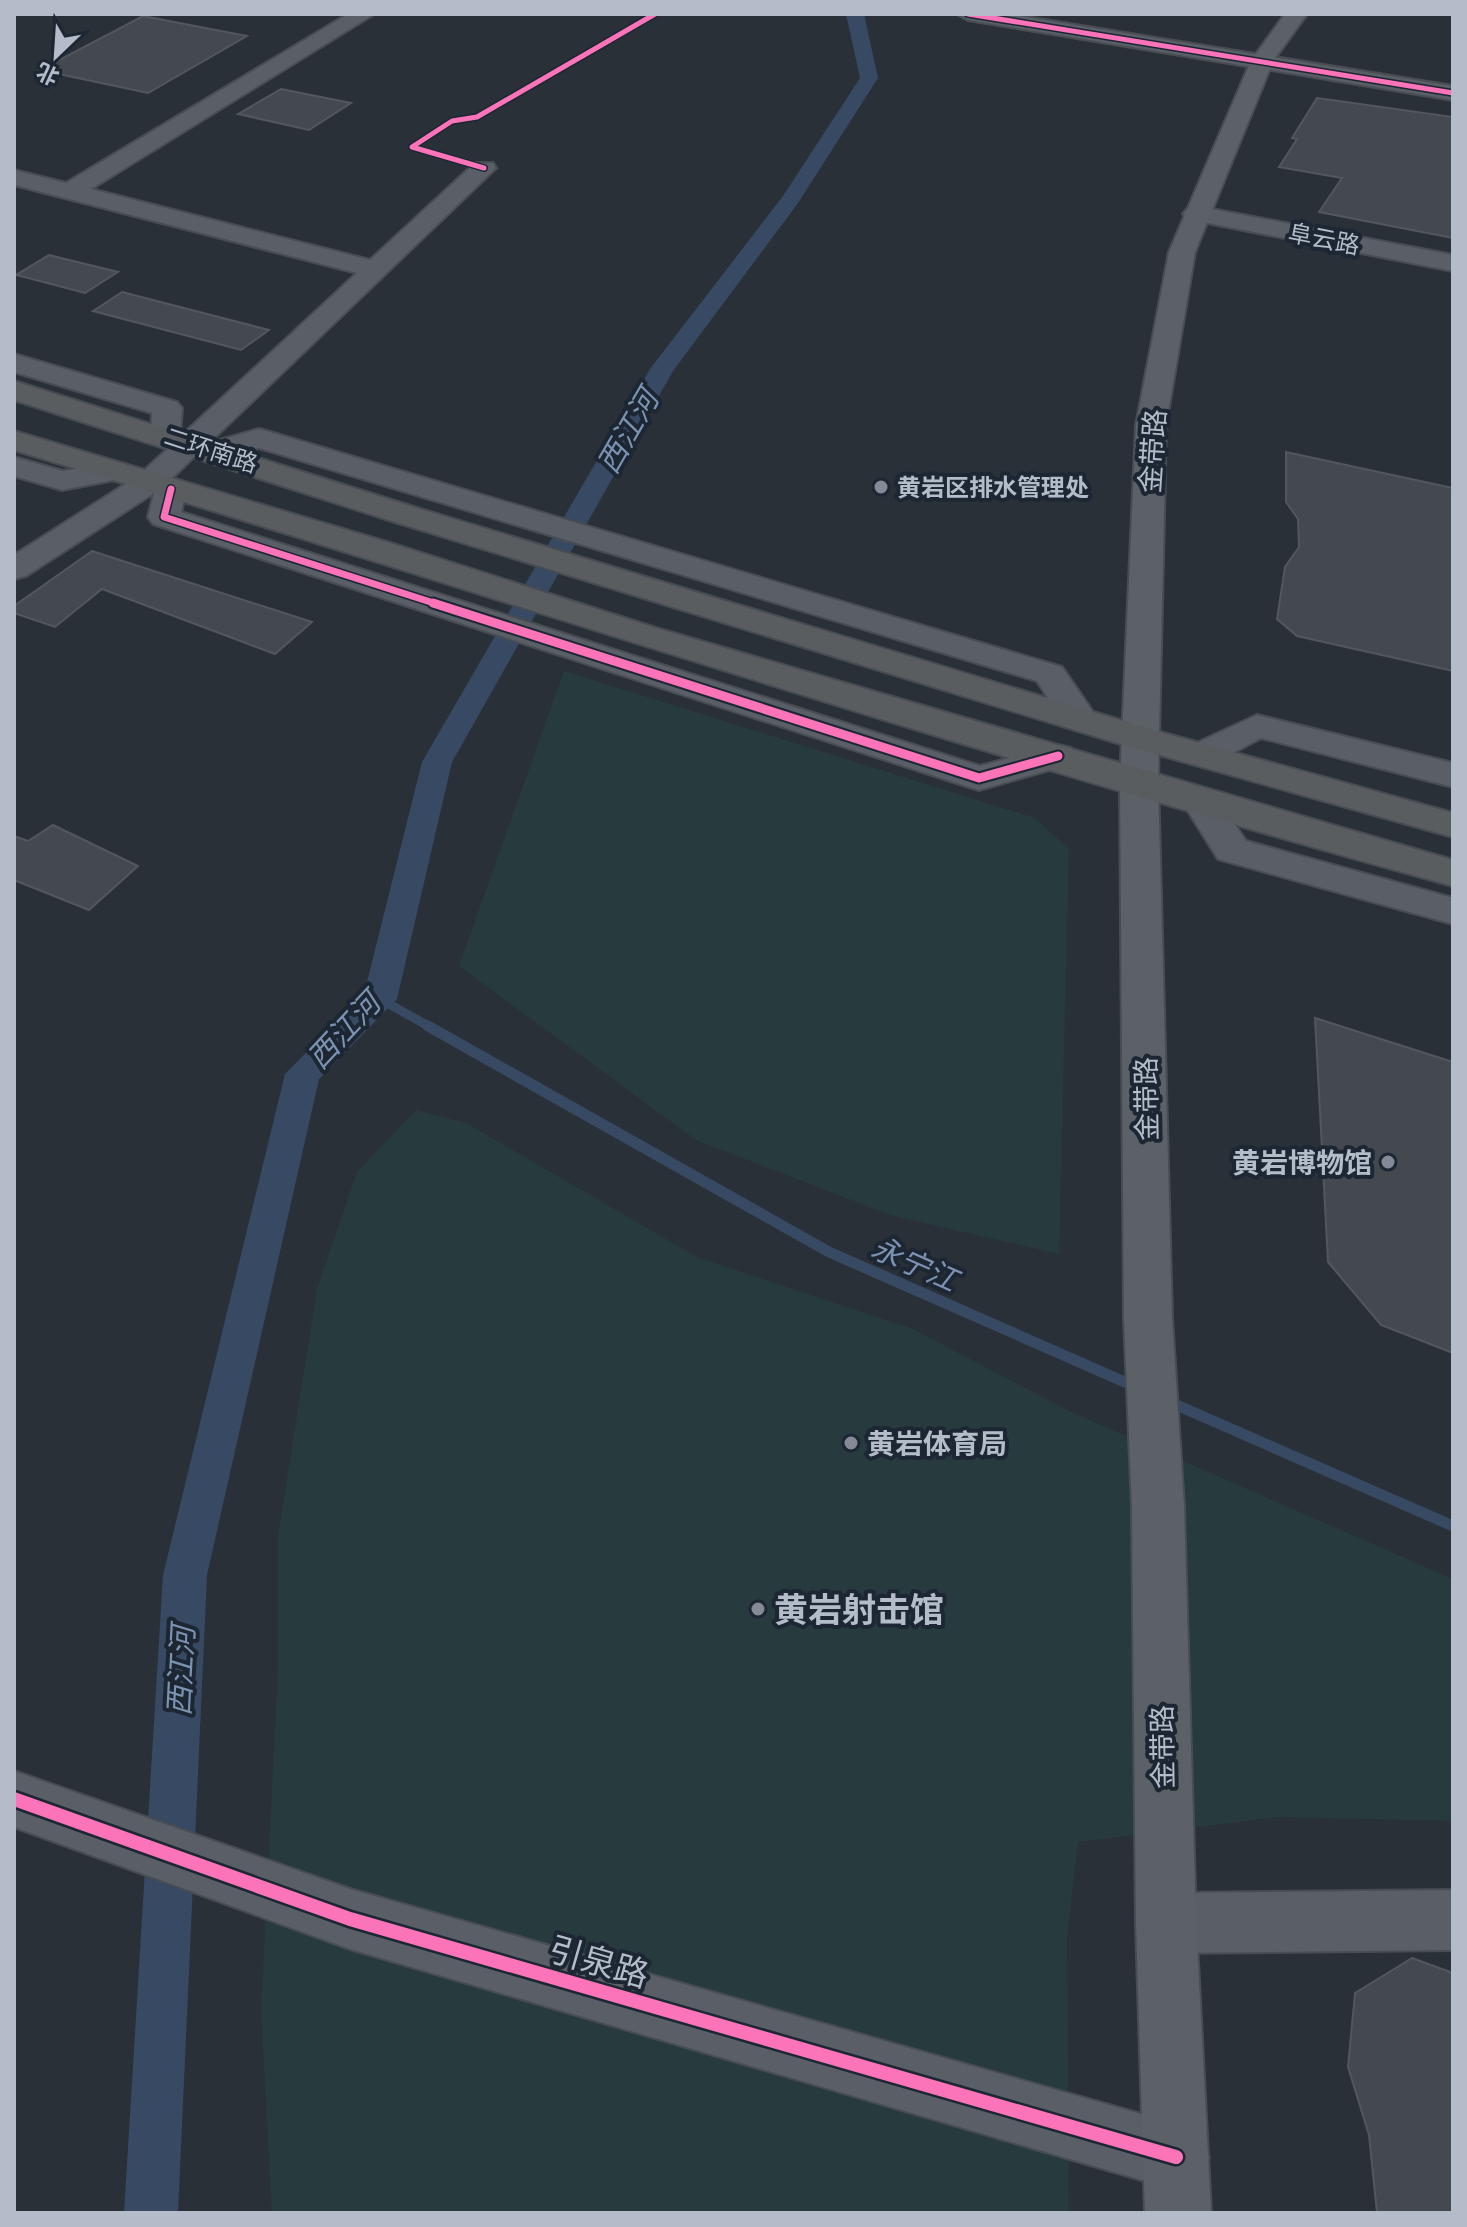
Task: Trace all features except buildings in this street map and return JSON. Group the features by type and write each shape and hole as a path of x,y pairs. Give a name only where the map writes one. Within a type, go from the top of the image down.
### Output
{"highway":[{"name":"二环南路","path":"14,390 406,515 1140,738 1453,825"},
{"name":"二环南路","path":"14,440 376,549 644,635 1453,873"}],"main road":[{"name":"金带路","path":"1177,2185 1166,1923 1158,1507 1148,1318 1139,781 1151,425 1182,252 1262,61 1296,14"}],"street":[{"path":"70,191 363,14"},
{"path":"968,14 1453,93"},
{"path":"14,569 160,486 190,444 484,168"},
{"path":"14,177 376,270"},
{"name":"阜云路","path":"1196,214 1453,263"},
{"path":"14,363 167,408 190,444"},
{"path":"190,444 259,438 1050,674 1079,718"},
{"path":"14,466 62,481 114,471"},
{"path":"160,486 164,517 979,778 1058,756"},
{"path":"1201,755 1257,726 1453,775"},
{"path":"1200,800 1232,850 1453,911"},
{"name":"引泉路","path":"15,1799 350,1919 1177,2185"},
{"path":"1166,1923 1453,1920"}],"green space":[{"path":"564,671 1035,818 1069,849 1059,1254 890,1215 696,1140 459,966"},
{"path":"416,1110 466,1123 697,1257 913,1329 1071,1412 1453,1579 1453,1821 1278,1817 1078,1842 1067,1938 1069,2213 272,2213 261,2011 278,1669 278,1536 317,1289 357,1172"}],"waterway":[{"name":"西江河","path":"151,2213 185,1575 303,1074 380,999 437,762 662,369 791,199 869,78 855,14"},
{"name":"永宁江","path":"380,999 432,1028"},
{"name":"永宁江","path":"428,1026 829,1252 1136,1387"},
{"name":"永宁江","path":"1165,1400 1453,1526"}],"cycle path":[{"path":"484,168 412,147 452,121 477,117 655,14"},
{"path":"968,14 1453,93"},
{"path":"171,489 164,517 979,778 1058,756"},
{"path":"14,1799 350,1919 1176,2157"}],"place":[{"name":"黄岩区排水管理处","path":"881,487"},
{"name":"黄岩博物馆","path":"1388,1162"},
{"name":"黄岩体育局","path":"851,1443"},
{"name":"黄岩射击馆","path":"758,1609"}]}
